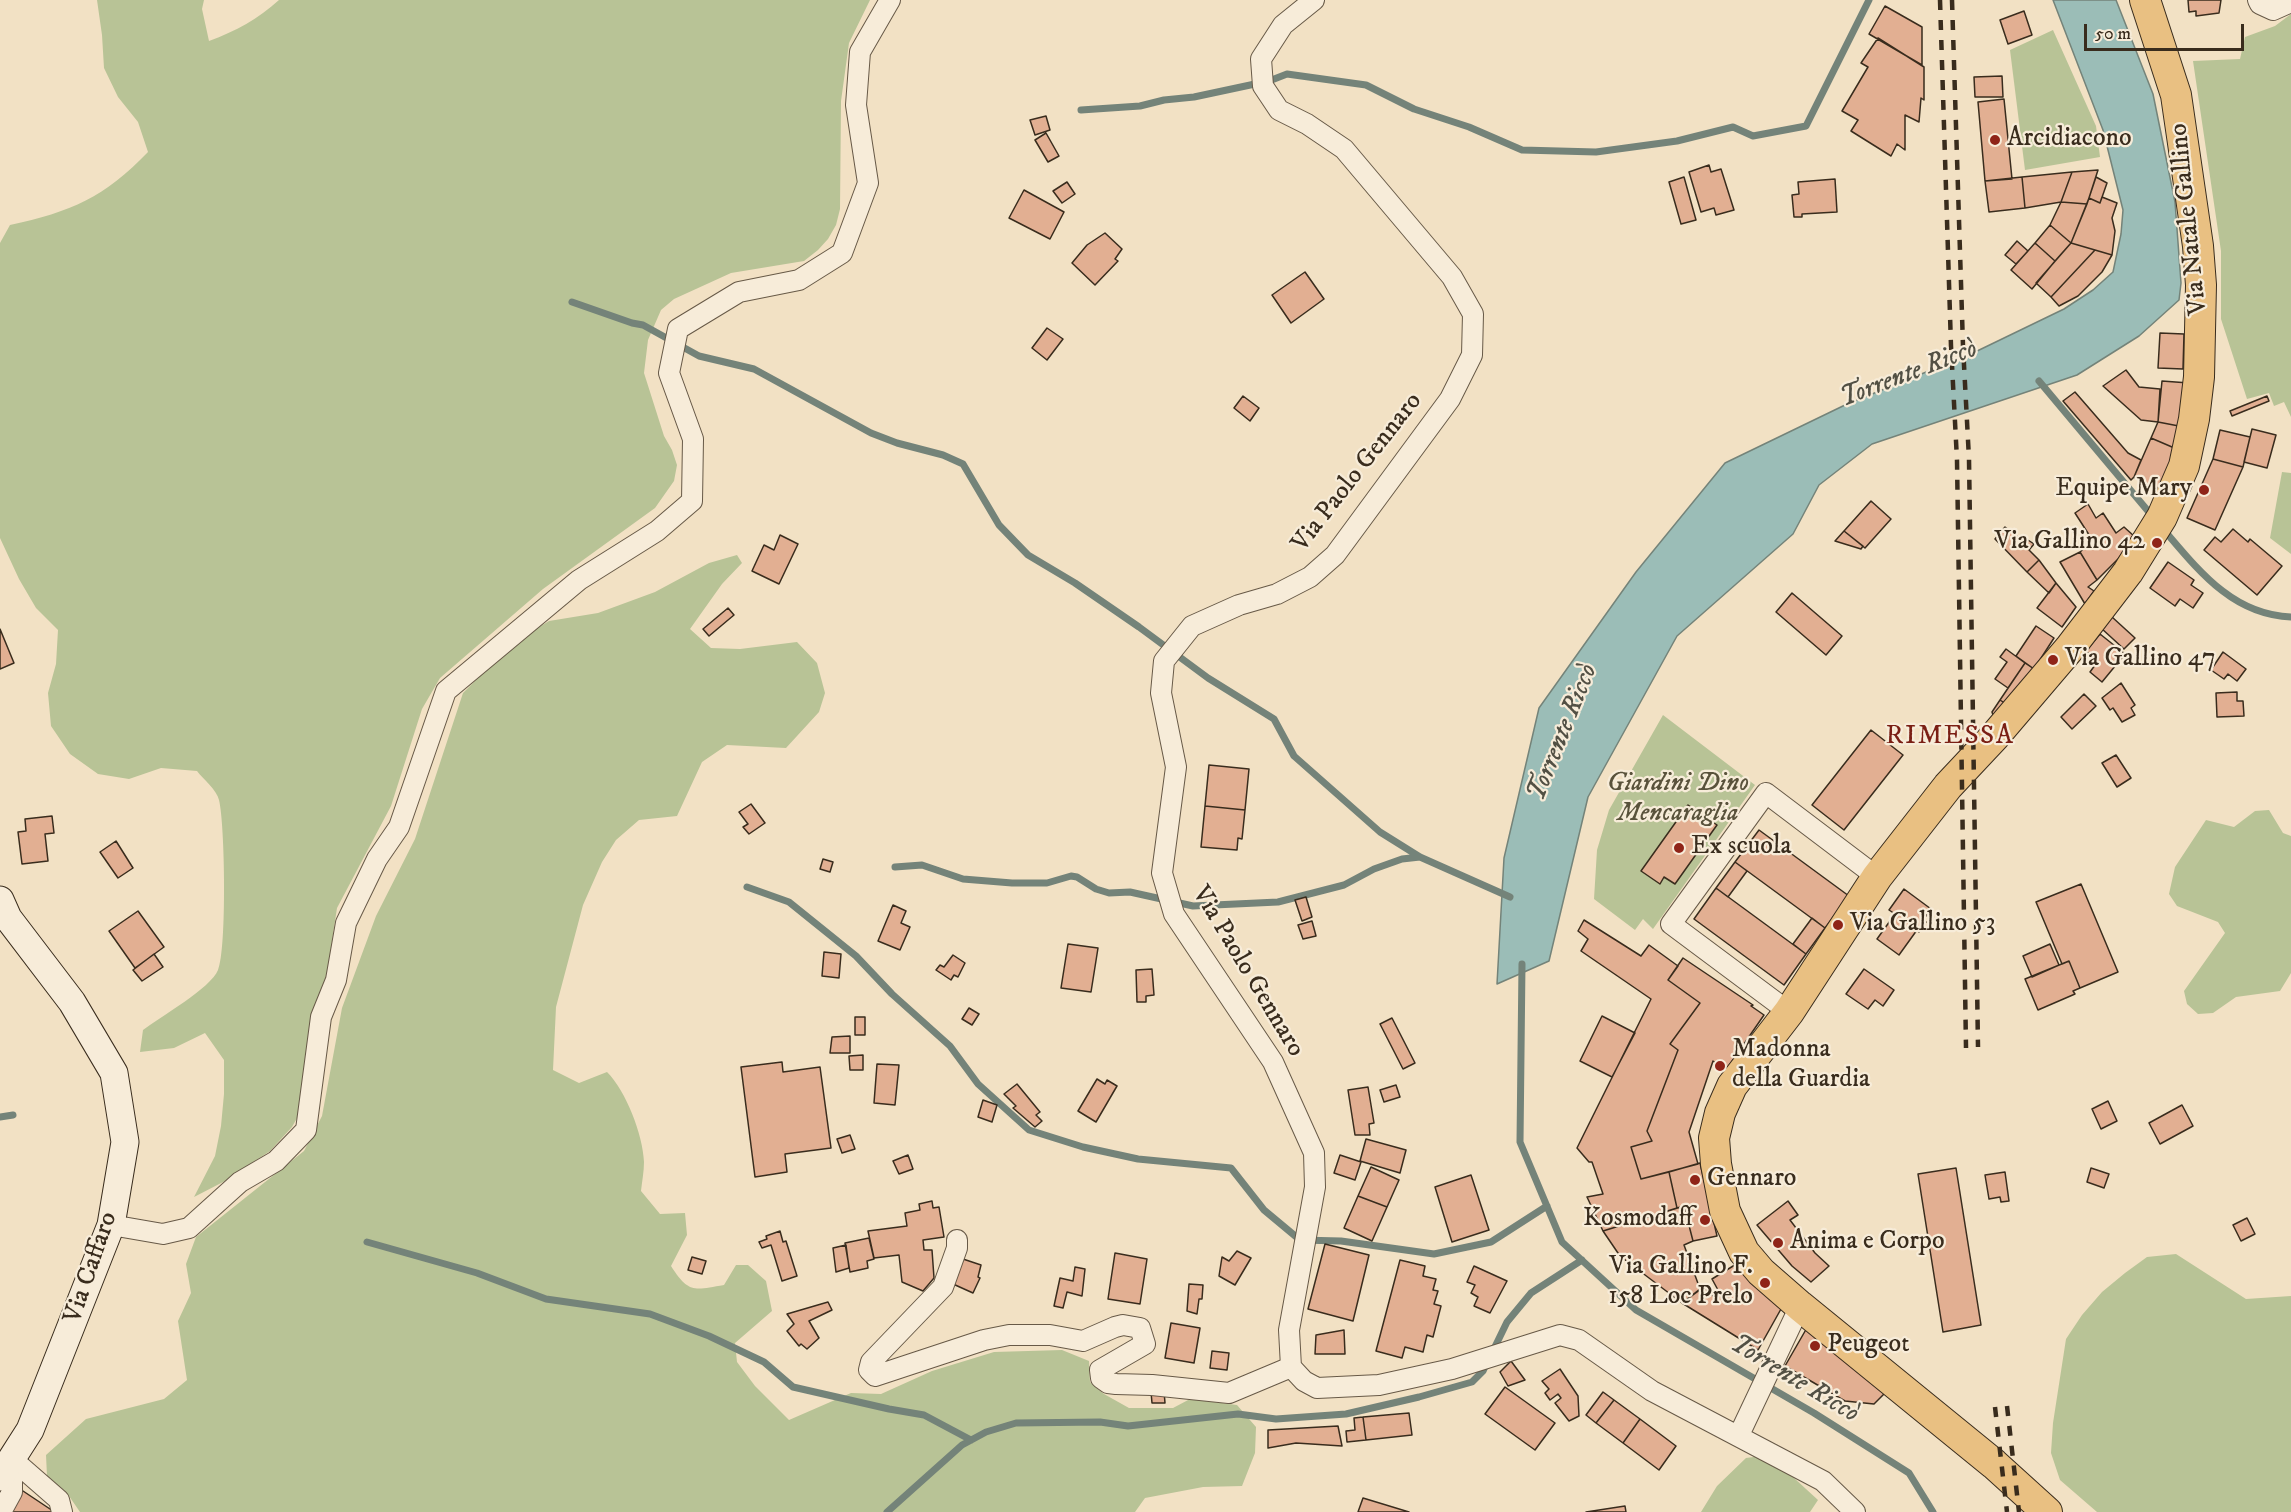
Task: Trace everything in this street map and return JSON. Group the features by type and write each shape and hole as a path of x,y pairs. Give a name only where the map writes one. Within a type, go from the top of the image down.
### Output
{"main road":[{"name":"Via Natale Gallino","path":"2047,1512 1994,1464 1761,1272 1744,1252 1732,1231 1720,1190 1714,1138 1720,1113 1732,1086 1789,1012 1877,877 1948,786 1994,737 2069,649 2128,572 2162,517 2184,466 2194,419 2199,376 2201,285 2198,246 2176,95 2145,0"}],"street":[{"path":"111,1225 163,1234 189,1228 240,1182 276,1161 306,1130 321,1017 336,980 346,923 376,859 399,827 446,691 579,580 657,531 692,501 693,439 669,373 678,329 739,292 799,279 842,253 868,183 856,105 860,52 890,0"},
{"name":"Via Paolo Gennaro","path":"1291,1367 1289,1330 1315,1187 1314,1153 1274,1062 1174,914 1162,873 1176,767 1161,693 1164,661 1192,626 1239,605 1277,594 1310,578 1335,555 1450,399 1472,355 1473,314 1452,277 1344,149 1307,124 1279,110 1263,86 1262,60 1283,25 1314,0"},
{"path":"2258,0 2260,4 2273,10 2291,2"},
{"path":"1789,1012 1671,924 1766,793 1877,877"},
{"name":"Via Caffaro","path":"0,900 8,918 72,1002 114,1072 125,1142 111,1225 30,1430 6,1468"},
{"path":"957,1240 957,1248 943,1287 871,1362 869,1370 875,1376 984,1340 1025,1335 1050,1335 1083,1341 1123,1325 1140,1328 1145,1344 1100,1370 1101,1378 1108,1383 1229,1393 1291,1367 1304,1381 1317,1388 1379,1385 1452,1369 1560,1335 1579,1340 1652,1391 1741,1430 1823,1481 1855,1512"},
{"path":"1741,1430 1800,1306"},
{"path":"1,1512 12,1492 6,1468"},
{"path":"6,1468 59,1500 62,1512"}],"green space":[{"path":"97,0 204,0 202,9 209,41 246,24 279,0 870,0 849,43 841,101 840,209 836,225 828,239 804,261 731,273 674,299 661,310 648,340 644,373 664,436 677,465 674,481 655,508 543,589 440,678 422,709 391,806 337,908 327,974 311,1015 301,1111 292,1127 270,1151 225,1181 194,1197 215,1156 224,1094 224,1060 205,1033 174,1048 140,1052 143,1030 206,985 218,970 223,938 224,886 223,834 218,796 197,771 161,768 129,779 98,774 70,754 51,726 48,693 56,664 58,630 36,608 19,579 0,538 0,243 10,225 51,214 86,200 117,181 148,152 138,122 118,97 104,68"},
{"path":"2291,14 2291,417 2284,402 2274,406 2269,393 2247,399 2221,319 2221,251 2193,61 2240,59 2245,37 2275,26"},
{"path":"2053,30 2096,126 2100,157 2025,170 2010,50"},
{"path":"2282,472 2291,473 2291,554 2270,538"},
{"path":"737,555 742,563 722,584 690,629 711,648 740,649 797,642 817,663 825,693 819,712 786,748 727,745 702,762 677,816 639,820 616,840 602,862 583,905 556,1007 553,1070 579,1083 607,1072 621,1090 637,1127 643,1151 641,1191 660,1214 685,1213 687,1235 671,1266 688,1286 699,1289 724,1285 736,1265 748,1265 766,1281 772,1311 735,1343 737,1362 755,1386 789,1420 851,1393 881,1394 932,1371 994,1352 1062,1350 1089,1361 1090,1382 1104,1394 1129,1408 1173,1408 1190,1399 1237,1405 1256,1427 1255,1453 1242,1486 1203,1487 1145,1498 1135,1512 80,1512 69,1496 47,1476 46,1455 86,1419 164,1399 187,1380 178,1321 191,1293 186,1264 196,1237 304,1151 322,1116 342,1008 376,916 415,839 463,693 514,642 549,621 598,613 655,592 709,563"},
{"name":"Giardini Dino Mencaraglia","path":"1663,715 1755,785 1653,929 1643,919 1635,930 1594,899 1597,850 1609,810"},
{"path":"2269,810 2283,833 2291,836 2291,973 2280,991 2236,997 2213,1013 2198,1014 2187,1004 2184,991 2225,933 2218,922 2177,906 2169,894 2175,867 2206,820 2234,827 2255,811"},
{"path":"2176,1254 2246,1299 2291,1296 2291,1512 2097,1512 2060,1480 2051,1453 2053,1423 2066,1339 2082,1315 2102,1292 2125,1273 2147,1257"},
{"path":"1761,1456 1794,1478 1818,1500 1810,1512 1701,1512 1717,1486 1746,1458"}],"water":[{"path":"2053,0 2116,0 2153,94 2175,202 2181,283 2179,300 2139,336 2077,375 1872,444 1819,485 1793,534 1677,636 1588,797 1549,961 1497,984 1504,858 1539,708 1636,572 1725,463 1845,405 1973,353 2064,309 2093,290 2113,272 2121,234 2123,210 2103,130"}],"building":[{"path":"2188,0 2221,0 2219,13 2196,16 2196,11 2189,12"},
{"path":"1885,6 1922,27 1922,65 1869,34"},
{"path":"2024,11 2032,35 2008,44 2000,20"},
{"path":"1878,38 1924,67 1924,100 1921,98 1919,122 1905,115 1905,150 1897,144 1891,156 1851,131 1858,120 1842,111 1868,67 1861,63"},
{"path":"2002,76 2003,97 1975,97 1974,77"},
{"name":"Arcidiacono","path":"2004,99 2012,179 1985,181 1978,102"},
{"path":"1046,116 1050,130 1035,135 1030,120"},
{"path":"1046,133 1059,156 1048,162 1035,140"},
{"path":"1709,165 1711,172 1721,169 1734,210 1716,215 1714,208 1701,212 1689,172"},
{"path":"2098,170 2087,204 2061,202 2072,172"},
{"path":"2072,172 2061,202 2025,208 2022,177"},
{"path":"1684,177 1696,220 1681,224 1669,182"},
{"path":"2022,177 2025,208 1989,212 1985,181"},
{"path":"2096,177 2107,183 2100,203 2089,198"},
{"path":"1835,179 1837,212 1802,214 1802,217 1794,217 1792,195 1799,194 1798,182"},
{"path":"1067,182 1075,194 1062,203 1053,191"},
{"path":"1024,190 1064,212 1050,239 1009,218"},
{"path":"2102,197 2117,203 2112,218 2115,231 2112,255 2071,243 2089,198 2100,203"},
{"path":"2061,202 2087,204 2071,243 2050,225"},
{"path":"2050,225 2071,243 2055,261 2035,243"},
{"path":"1105,233 1122,249 1115,259 1118,261 1095,285 1072,263 1087,245"},
{"path":"2017,241 2028,251 2016,264 2005,255"},
{"path":"2035,243 2055,261 2032,289 2011,270"},
{"path":"2071,243 2095,250 2051,297 2036,283"},
{"path":"2095,250 2112,255 2102,272 2078,296 2059,306 2051,297"},
{"path":"1305,272 1324,299 1291,323 1272,295"},
{"path":"1047,328 1063,339 1047,360 1032,348"},
{"path":"2160,333 2184,334 2183,369 2158,368"},
{"path":"2126,370 2139,387 2160,389 2158,422 2141,420 2103,386"},
{"path":"2162,381 2189,383 2184,427 2158,422"},
{"path":"2075,392 2128,453 2141,460 2131,480 2063,401"},
{"path":"1243,396 1259,408 1250,421 1234,408"},
{"path":"2267,396 2269,401 2232,416 2230,411"},
{"path":"2158,422 2184,427 2179,450 2151,438"},
{"path":"2252,429 2276,435 2267,468 2244,462"},
{"path":"2220,430 2250,437 2243,467 2213,459"},
{"path":"2151,438 2179,450 2164,503 2140,487 2143,482 2134,477"},
{"path":"2213,459 2243,467 2215,530 2187,518"},
{"path":"1871,501 1891,519 1865,548 1844,531"},
{"path":"2088,504 2096,518 2103,513 2116,533 2124,527 2135,537 2118,559 2097,580 2080,552 2093,541 2075,513"},
{"path":"2005,527 2023,541 2025,538 2034,544 2029,550 2039,560 2027,572 1995,539"},
{"path":"2233,529 2248,542 2250,539 2282,566 2257,595 2204,550 2215,537 2221,542"},
{"path":"1844,531 1863,546 1861,549 1835,541"},
{"path":"780,535 798,544 779,584 752,571 764,545 774,550"},
{"path":"2080,552 2097,580 2088,587 2094,591 2085,604 2060,562"},
{"path":"2039,560 2056,583 2049,593 2027,572"},
{"path":"2168,562 2194,580 2191,585 2203,593 2193,608 2180,599 2175,606 2150,588"},
{"path":"2056,583 2076,607 2062,627 2037,608"},
{"path":"1792,593 1842,636 1826,655 1776,612"},
{"path":"728,608 734,615 709,636 703,629"},
{"path":"2112,617 2135,638 2124,649 2101,628"},
{"path":"2036,626 2054,638 2034,669 2016,656"},
{"path":"0,629 14,663 0,669"},
{"path":"2100,634 2125,654 2102,682 2090,672 2098,661 2086,651"},
{"path":"2006,649 2025,663 2008,688 1995,679 2007,662 2000,657"},
{"path":"2223,652 2246,669 2237,681 2228,674 2224,679 2211,670"},
{"path":"2025,663 2034,669 2009,706 2000,700"},
{"path":"2121,683 2135,705 2131,708 2135,715 2122,722 2113,708 2110,710 2102,698"},
{"path":"2237,692 2237,701 2243,701 2244,716 2217,717 2216,693"},
{"path":"2084,694 2096,706 2072,729 2061,717"},
{"path":"2000,700 2009,706 1996,724 1992,712"},
{"path":"1871,730 1903,755 1844,830 1812,805"},
{"path":"2116,755 2131,778 2117,787 2102,763"},
{"path":"1209,765 1249,769 1245,810 1205,806"},
{"path":"751,804 765,823 749,834 743,827 748,824 739,812"},
{"name":"Ex scuola","path":"1688,805 1717,825 1675,884 1664,877 1660,884 1641,871"},
{"path":"1205,806 1245,810 1242,839 1238,838 1237,850 1201,847"},
{"path":"52,816 54,833 45,834 48,861 22,864 18,832 26,831 25,819"},
{"path":"1759,830 1849,896 1825,928 1735,862"},
{"path":"116,841 133,868 118,878 100,852"},
{"path":"823,859 833,862 830,872 820,869"},
{"path":"1735,862 1747,871 1728,897 1716,888"},
{"path":"2081,884 2118,972 2080,988 2069,961 2062,964 2036,902"},
{"path":"1716,888 1806,954 1784,985 1694,919"},
{"path":"1904,889 1931,909 1923,920 1926,922 1919,932 1917,930 1899,955 1877,939 1895,914 1889,910"},
{"path":"1306,897 1312,917 1302,921 1295,900"},
{"path":"893,905 906,911 901,923 910,927 900,950 878,941"},
{"path":"138,911 164,947 135,968 109,931"},
{"path":"1812,918 1825,928 1806,954 1793,944"},
{"path":"1584,920 1641,956 1649,945 1678,966 1668,980 1700,1003 1670,1044 1678,1050 1647,1131 1652,1141 1631,1147 1641,1179 1669,1172 1677,1208 1603,1231 1587,1197 1603,1194 1592,1162 1589,1162 1577,1148 1651,999 1581,951 1588,939 1578,931"},
{"path":"1312,921 1316,936 1303,939 1298,925"},
{"path":"1068,944 1098,948 1091,992 1061,988"},
{"path":"2050,944 2059,965 2032,977 2023,956"},
{"path":"824,952 841,954 839,978 822,976"},
{"path":"154,954 163,967 142,981 133,970"},
{"path":"953,955 965,963 958,977 954,975 951,980 936,970 940,965 944,967"},
{"path":"1683,958 1753,1005 1751,1006 1764,1015 1726,1070 1713,1061 1689,1132 1698,1164 1641,1179 1631,1147 1652,1141 1647,1131 1678,1050 1670,1044 1700,1003 1668,980"},
{"path":"2069,961 2080,988 2073,991 2075,994 2038,1010 2025,979"},
{"path":"1152,969 1154,995 1146,996 1146,1002 1137,1002 1136,970"},
{"path":"1864,969 1894,990 1883,1006 1875,1000 1868,1009 1846,994"},
{"path":"969,1008 979,1014 972,1025 962,1019"},
{"path":"1602,1016 1635,1033 1612,1077 1580,1061"},
{"path":"855,1017 865,1017 865,1035 855,1035"},
{"path":"1392,1018 1415,1063 1403,1069 1380,1024"},
{"path":"850,1036 850,1053 830,1053 832,1037"},
{"path":"863,1055 863,1070 850,1070 849,1056"},
{"path":"782,1062 783,1072 820,1067 831,1148 785,1154 787,1172 755,1177 741,1067"},
{"path":"877,1064 899,1065 895,1105 874,1103"},
{"path":"1097,1079 1105,1084 1107,1080 1117,1086 1096,1122 1078,1111"},
{"path":"1017,1084 1040,1112 1036,1115 1042,1121 1035,1127 1013,1108 1016,1106 1004,1094"},
{"path":"1396,1085 1400,1097 1384,1102 1380,1090"},
{"path":"1368,1087 1374,1123 1369,1124 1370,1135 1355,1135 1348,1090"},
{"path":"983,1100 997,1105 992,1122 978,1117"},
{"path":"2108,1101 2117,1121 2101,1129 2092,1109"},
{"path":"2182,1105 2193,1126 2160,1144 2149,1123"},
{"path":"850,1135 855,1149 842,1153 837,1139"},
{"path":"1366,1139 1406,1150 1400,1173 1360,1161"},
{"path":"908,1155 913,1169 899,1174 893,1161"},
{"path":"1340,1155 1361,1162 1355,1180 1334,1173"},
{"path":"1700,1163 1717,1236 1693,1241 1684,1206 1677,1208 1669,1172"},
{"path":"1371,1167 1399,1180 1387,1207 1358,1196"},
{"path":"1956,1168 1981,1325 1943,1332 1918,1174"},
{"path":"2091,1168 2109,1174 2104,1188 2087,1182"},
{"path":"2005,1172 2009,1201 2001,1202 2000,1197 1989,1199 1985,1175"},
{"path":"1471,1175 1489,1230 1452,1242 1435,1187"},
{"path":"1358,1196 1387,1207 1372,1241 1344,1228"},
{"path":"932,1201 933,1208 939,1207 944,1237 923,1240 924,1250 932,1250 934,1278 923,1291 902,1282 899,1255 874,1258 868,1231 907,1226 905,1213 920,1210 919,1204"},
{"path":"1788,1201 1798,1215 1790,1220 1815,1253 1829,1266 1811,1282 1792,1266 1757,1225"},
{"path":"1684,1206 1693,1241 1684,1245 1700,1289 1682,1303 1620,1256 1603,1231"},
{"path":"2247,1218 2255,1234 2241,1241 2233,1225"},
{"path":"780,1231 783,1242 786,1241 797,1276 782,1281 771,1245 762,1248 759,1242 767,1239 766,1236"},
{"path":"869,1238 874,1259 867,1261 868,1268 850,1272 845,1243"},
{"path":"1325,1244 1369,1255 1353,1321 1308,1309"},
{"path":"846,1245 849,1268 836,1272 833,1248"},
{"path":"1237,1251 1251,1258 1235,1285 1219,1276 1222,1257 1229,1261"},
{"path":"1115,1253 1147,1259 1140,1304 1108,1299"},
{"path":"692,1257 706,1261 702,1274 688,1270"},
{"path":"963,1259 981,1265 978,1277 980,1278 973,1293 953,1284"},
{"path":"1400,1260 1425,1266 1423,1276 1436,1279 1433,1290 1438,1291 1434,1304 1441,1306 1433,1337 1427,1335 1423,1352 1405,1347 1402,1358 1376,1351"},
{"path":"1738,1263 1781,1309 1758,1350 1682,1303 1704,1287 1713,1296 1718,1290 1712,1279"},
{"path":"1474,1266 1507,1281 1490,1313 1474,1306 1478,1297 1471,1293 1475,1285 1467,1282"},
{"path":"1075,1267 1085,1269 1082,1296 1067,1292 1063,1308 1054,1306 1060,1278 1073,1281"},
{"path":"1189,1284 1203,1285 1202,1299 1199,1299 1197,1314 1187,1311"},
{"path":"828,1302 832,1310 809,1321 819,1338 807,1349 801,1344 799,1346 787,1331 794,1324 787,1314"},
{"path":"1171,1323 1200,1328 1194,1363 1165,1358"},
{"name":"Peugeot","path":"1808,1326 1887,1391 1874,1404 1845,1401 1785,1366"},
{"path":"1344,1330 1345,1354 1315,1354 1316,1335"},
{"path":"1212,1351 1229,1353 1227,1370 1210,1368"},
{"path":"1511,1361 1525,1380 1508,1386 1500,1372"},
{"path":"1560,1369 1578,1396 1579,1416 1569,1421 1555,1403 1561,1398 1558,1394 1550,1400 1545,1393 1549,1389 1542,1381"},
{"path":"1505,1387 1555,1423 1535,1450 1485,1414"},
{"path":"1164,1391 1165,1403 1152,1403 1151,1392"},
{"path":"1603,1392 1614,1400 1596,1423 1586,1415"},
{"path":"1614,1400 1640,1419 1623,1443 1596,1423"},
{"path":"1409,1413 1412,1435 1366,1440 1363,1417"},
{"path":"1363,1417 1366,1440 1347,1442 1346,1431 1355,1430 1354,1418"},
{"path":"1640,1419 1676,1446 1659,1470 1623,1443"},
{"path":"1338,1426 1342,1446 1296,1443 1268,1448 1268,1430"},
{"path":"20,1489 53,1511 8,1512"},
{"path":"1363,1498 1409,1512 1358,1512"},
{"path":"1625,1506 1626,1512 1586,1512"}],"waterway":[{"path":"1081,110 1140,106 1164,100 1194,97 1269,81 1287,74 1366,85 1414,109 1469,127 1522,150 1596,152 1677,141 1733,127 1753,136 1806,126 1869,0"},
{"path":"572,302 643,325 699,356 754,369 871,433 897,443 943,455 963,464 999,525 1028,555 1075,583 1208,678 1274,719 1294,756 1380,832 1420,857 1510,897"},
{"path":"2039,381 2153,517"},
{"path":"2164,530 2204,575 2235,599 2270,614 2291,617"},
{"path":"895,867 922,865 963,879 1012,883 1047,883 1071,876 1109,893 1130,892 1193,906 1278,902 1344,885 1374,869 1402,859 1420,857"},
{"path":"747,887 789,902 856,956 892,994 950,1046 978,1084 1029,1130 1083,1147 1138,1159 1231,1168 1264,1210 1300,1240 1341,1241 1434,1254 1491,1242 1547,1206"},
{"name":"Torrente Riccò","path":"1522,964 1520,1142 1562,1242 1636,1310 1814,1413 1909,1473 1933,1512"},
{"path":"0,1117 13,1115"},
{"path":"367,1242 477,1273 546,1299 650,1314 709,1336 764,1362 793,1387 924,1415 971,1440"},
{"path":"1492,1353 1507,1322 1531,1293 1582,1260"},
{"path":"887,1512 962,1445 986,1432 1016,1423 1100,1422 1128,1426 1238,1414 1276,1419 1346,1414 1472,1382 1483,1371 1487,1362"}],"railway":[{"path":"1940,0 1957,460 1966,1048"},
{"path":"1952,0 1963,346 1969,459 1978,1047"},
{"path":"2007,1406 2019,1512"},
{"path":"1995,1407 2007,1512"}],"place":[{"name":"Arcidiacono","path":"1995,140"},
{"name":"Equipe Mary","path":"2204,490"},
{"name":"Via Gallino 42","path":"2157,543"},
{"name":"Via Gallino 47","path":"2053,660"},
{"name":"Ex scuola","path":"1679,848"},
{"name":"Via Gallino 53","path":"1838,925"},
{"name":"Madonna della Guardia","path":"1720,1066"},
{"name":"Gennaro","path":"1695,1180"},
{"name":"Kosmodaff","path":"1705,1220"},
{"name":"Anima e Corpo","path":"1778,1243"},
{"name":"Via Gallino F. 158 Loc Prelo","path":"1765,1283"},
{"name":"Peugeot","path":"1815,1346"}],"district":[{"name":"RIMESSA","path":"1950,737"}]}
